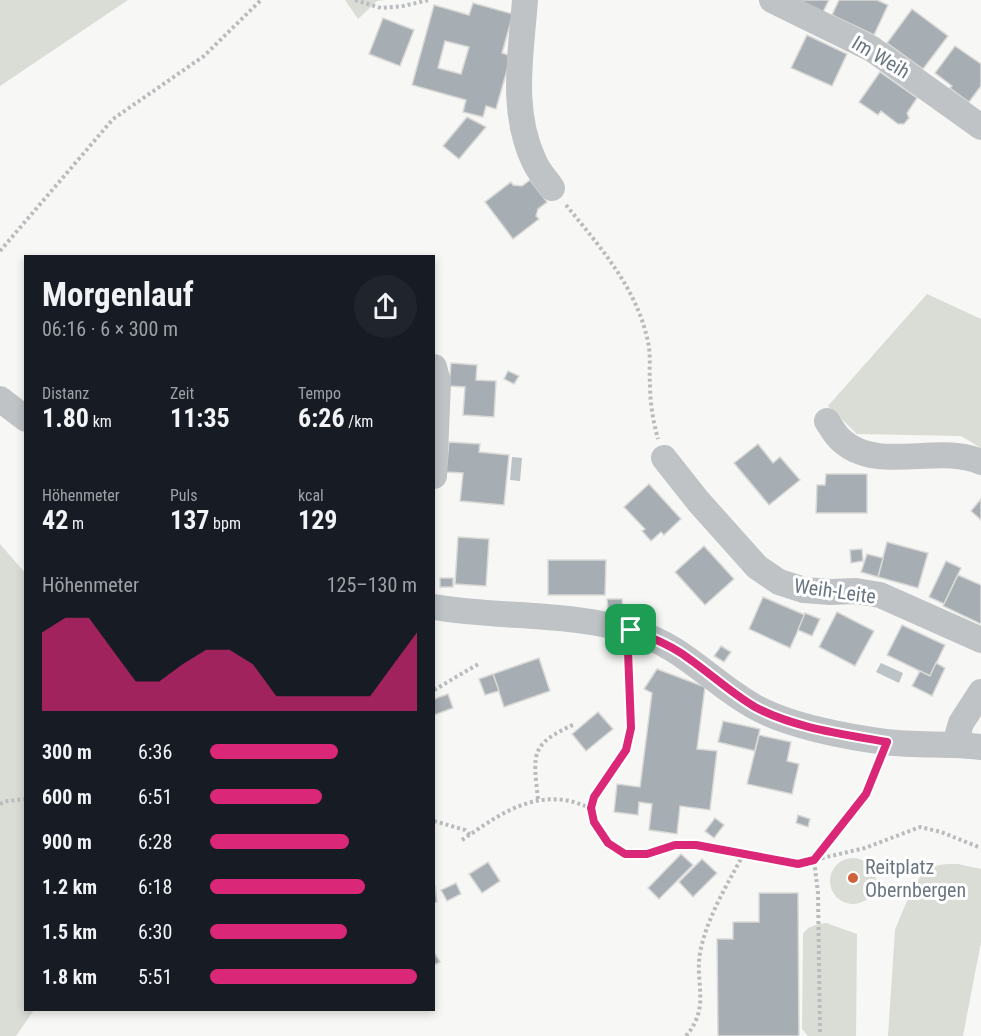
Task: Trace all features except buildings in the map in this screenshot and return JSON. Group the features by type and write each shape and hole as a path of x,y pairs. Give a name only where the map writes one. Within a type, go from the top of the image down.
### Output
{"street":[{"path":"525,0 518,104 524,135 535,163 552,188"},
{"name":"Im Weih","path":"772,0 872,49 981,127"},
{"path":"435,371 438,383 435,453"},
{"path":"0,399 24,417"},
{"path":"827,421 848,446 871,454 896,457 957,455 981,462"},
{"name":"Weih-Leite","path":"664,458 698,501 757,567 779,582 804,590 856,591 880,595 981,640"},
{"path":"435,607 487,614 578,620 631,630 665,644 687,657 734,694 778,717 804,725 887,742 981,747"},
{"path":"954,744 961,723 981,692"}],"path":[{"path":"0,251 113,119 204,56 261,0"},
{"path":"355,0 381,8 429,0"},
{"path":"552,188 614,266 637,305 649,344 653,419 664,458"},
{"path":"631,630 628,651 631,728 626,750 594,797 591,808 594,822 608,843 625,854 647,854 675,845 696,845 798,864 865,848 920,827 981,848"},
{"path":"435,689 480,663"},
{"path":"538,799 535,773 536,755 540,744 552,734 575,724"},
{"path":"820,1032 818,893 814,860 866,794 887,742"},
{"path":"0,804 24,799"},
{"path":"462,840 513,808 538,799 566,800 591,808"},
{"path":"435,821 465,830 470,835"},
{"path":"686,1036 694,1026 701,1007 700,951 707,928 743,855"}],"shaded area":[{"path":"0,0 128,0 0,86"},
{"path":"345,0 385,0 377,1 358,19"},
{"path":"927,294 981,319 981,448 961,436 857,434 828,406"},
{"path":"512,457 522,458 520,481 510,480"},
{"path":"0,544 24,572 24,1011 33,1011 16,1036 0,1036"},
{"path":"881,663 903,673 899,683 876,672"},
{"name":"Reitplatz Obernbergen","path":"853,858 869,865 876,881 869,897 853,904 837,897 830,881 837,865"},
{"path":"958,864 981,869 981,942 963,1036 888,1036 895,930 922,874 937,865"},
{"path":"826,923 857,934 856,1036 808,1036 802,1029 803,934 813,926"}],"place":[{"name":"Reitplatz Obernbergen","path":"853,878"}],"route":[{"path":"631,630 665,644 687,657 734,694 755,707 804,725 887,742 866,794 814,860 798,864 696,845 675,845 647,854 625,854 608,843 594,822 591,808 594,797 626,750 631,728 628,651 631,630"}]}
